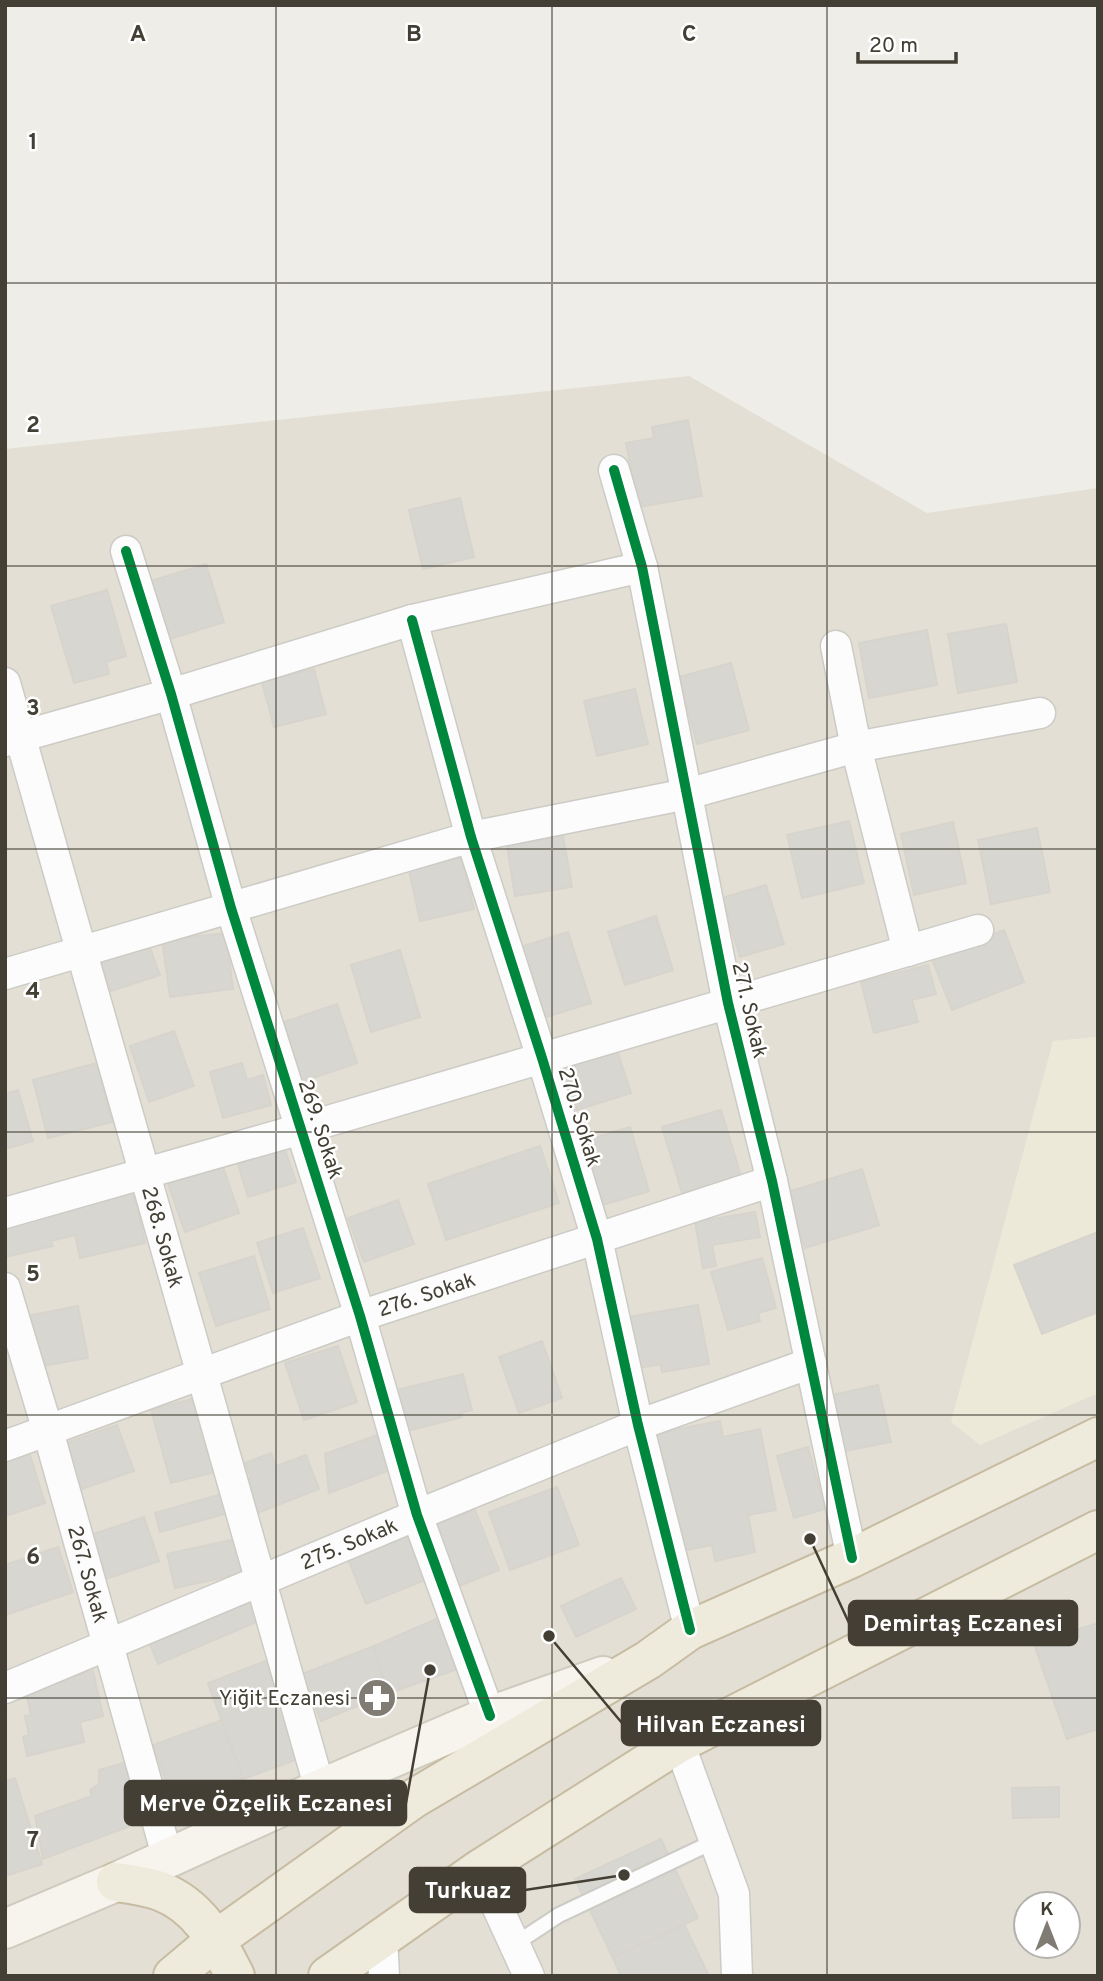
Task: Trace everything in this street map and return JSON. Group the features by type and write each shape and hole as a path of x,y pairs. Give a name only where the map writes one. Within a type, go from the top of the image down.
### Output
{"highway":[{"path":"173,1976 217,1939 413,1799 648,1660 690,1630 852,1558 1098,1437"},
{"path":"328,1976 480,1869 679,1743 1098,1530"},
{"path":"116,1882 158,1890 187,1905 217,1939 235,1976"}],"main road":[{"path":"5,1929 491,1716 648,1660"}],"street":[{"name":"271. Sokak","path":"614,470 642,567 728,1003 772,1181 852,1558"},
{"name":"269. Sokak","path":"126,551 171,694 231,908 360,1316 417,1515 491,1716"},
{"path":"13,739 412,620 642,567"},
{"name":"270. Sokak","path":"412,620 471,837 597,1239 638,1424 690,1630"},
{"path":"836,646 856,747 908,951"},
{"name":"268. Sokak","path":"5,683 13,739 82,952 320,1789"},
{"path":"5,974 471,837 687,794 856,747 1040,713"},
{"path":"5,1213 978,930"},
{"name":"276. Sokak","path":"5,1446 360,1316 772,1181"},
{"name":"267. Sokak","path":"5,1288 168,1859"},
{"name":"275. Sokak","path":"5,1688 638,1424 811,1363"},
{"path":"679,1743 734,1894 737,1976"},
{"path":"480,1869 529,1976"},
{"path":"382,1937 384,1976"}],"lane":[{"path":"515,1944 559,1915 715,1841"}],"shaded area":[{"path":"689,376 927,513 1098,488 1098,1976 5,1976 5,449"},
{"path":"1098,1037 1098,1393 980,1445 951,1422 1053,1041"}],"building":[{"path":"688,420 702,496 638,507 626,443 654,438 652,427"},
{"path":"460,498 474,557 423,569 409,510"},
{"path":"206,564 224,622 170,639 151,581"},
{"path":"107,590 126,656 106,662 109,674 74,683 51,606"},
{"path":"1006,624 1017,682 958,693 948,634"},
{"path":"927,630 937,685 869,698 859,643"},
{"path":"731,663 749,730 697,744 679,677"},
{"path":"314,669 326,714 274,727 262,682"},
{"path":"635,689 648,744 597,756 584,701"},
{"path":"849,821 864,883 802,898 787,835"},
{"path":"953,822 966,883 914,895 901,834"},
{"path":"1037,828 1050,892 991,904 978,840"},
{"path":"563,836 572,887 515,896 507,846"},
{"path":"462,858 474,909 420,921 409,870"},
{"path":"766,885 784,944 740,957 722,898"},
{"path":"656,916 673,970 625,985 608,932"},
{"path":"1004,930 1024,982 952,1010 932,959"},
{"path":"568,932 591,1003 543,1018 521,947"},
{"path":"226,933 233,989 170,997 162,940"},
{"path":"148,942 160,975 111,991 100,959"},
{"path":"400,950 420,1017 371,1032 351,965"},
{"path":"928,965 936,994 912,1000 918,1022 874,1033 861,982"},
{"path":"337,1004 357,1063 293,1085 279,1024"},
{"path":"174,1031 194,1086 149,1102 130,1046"},
{"path":"616,1047 631,1093 577,1110 562,1065"},
{"path":"97,1063 112,1122 48,1138 33,1080"},
{"path":"242,1063 247,1080 263,1075 271,1105 223,1118 210,1072"},
{"path":"18,1090 33,1141 5,1149 5,1094"},
{"path":"721,1110 741,1176 682,1193 662,1127"},
{"path":"630,1127 649,1191 600,1206 581,1142"},
{"path":"283,1144 296,1182 248,1197 236,1158"},
{"path":"540,1146 559,1203 446,1240 428,1184"},
{"path":"222,1164 239,1213 185,1232 168,1184"},
{"path":"862,1169 879,1225 805,1248 788,1192"},
{"path":"134,1192 145,1243 80,1258 75,1235 51,1241 53,1246 5,1257 5,1222"},
{"path":"398,1200 414,1244 364,1262 348,1218"},
{"path":"755,1212 760,1237 712,1245 716,1266 703,1268 695,1222"},
{"path":"303,1228 320,1278 273,1293 257,1243"},
{"path":"1098,1232 1098,1312 1042,1334 1014,1265"},
{"path":"254,1256 270,1309 216,1326 199,1273"},
{"path":"762,1258 776,1308 758,1313 760,1321 728,1330 711,1272"},
{"path":"698,1305 709,1364 662,1372 661,1364 638,1368 628,1317"},
{"path":"78,1306 88,1358 37,1367 27,1316"},
{"path":"542,1341 562,1398 519,1413 499,1357"},
{"path":"338,1346 357,1402 304,1420 285,1363"},
{"path":"463,1374 472,1410 461,1413 462,1417 407,1431 397,1390"},
{"path":"878,1385 891,1442 834,1453 823,1397"},
{"path":"195,1398 215,1472 171,1483 151,1410"},
{"path":"720,1421 723,1437 760,1429 776,1510 748,1515 755,1552 715,1561 712,1545 681,1551 652,1434"},
{"path":"117,1425 134,1471 79,1490 63,1444"},
{"path":"377,1435 390,1470 329,1493 325,1454"},
{"path":"808,1447 825,1509 794,1518 777,1456"},
{"path":"29,1452 45,1503 5,1516 5,1460"},
{"path":"271,1453 276,1466 306,1455 319,1489 255,1514 242,1482 251,1478 245,1463"},
{"path":"557,1487 579,1545 510,1570 489,1512"},
{"path":"222,1494 228,1513 160,1532 155,1513"},
{"path":"475,1510 499,1570 457,1587 433,1526"},
{"path":"144,1517 159,1561 103,1580 88,1536"},
{"path":"406,1533 425,1580 366,1604 347,1557"},
{"path":"236,1539 244,1573 175,1588 167,1554"},
{"path":"58,1547 73,1592 5,1615 5,1565"},
{"path":"621,1578 636,1609 576,1637 561,1606"},
{"path":"249,1592 261,1620 158,1664 146,1635"},
{"path":"436,1619 458,1669 387,1694 374,1646"},
{"path":"1098,1623 1098,1729 1067,1739 1034,1644"},
{"path":"374,1646 387,1694 321,1721 302,1674"},
{"path":"266,1661 301,1758 243,1779 208,1683"},
{"path":"93,1671 103,1716 80,1722 84,1742 27,1756 23,1737 29,1735 25,1716 31,1715 25,1687"},
{"path":"222,1720 243,1779 174,1804 153,1745"},
{"path":"124,1763 141,1822 43,1859 35,1816 92,1796 90,1790 99,1784 99,1770"},
{"path":"15,1778 42,1864 5,1876 5,1781"},
{"path":"1059,1787 1059,1817 1013,1818 1012,1788"},
{"path":"661,1839 698,1918 613,1958 575,1879"},
{"path":"684,1924 709,1976 621,1976 613,1958"}],"cycle path":[{"path":"614,470 642,567 728,1003 772,1181 852,1558"},
{"path":"126,551 171,694 231,908 360,1316 417,1515 490,1716"},
{"path":"412,620 471,837 597,1239 638,1425 690,1630"}],"place":[{"name":"Demirtaş Eczanesi","path":"810,1539"},
{"name":"Hilvan Eczanesi","path":"549,1636"},
{"name":"Merve Özçelik Eczanesi","path":"430,1670"},
{"name":"Yiğit Eczanesi","path":"377,1698"},
{"name":"Turkuaz","path":"624,1875"}]}
